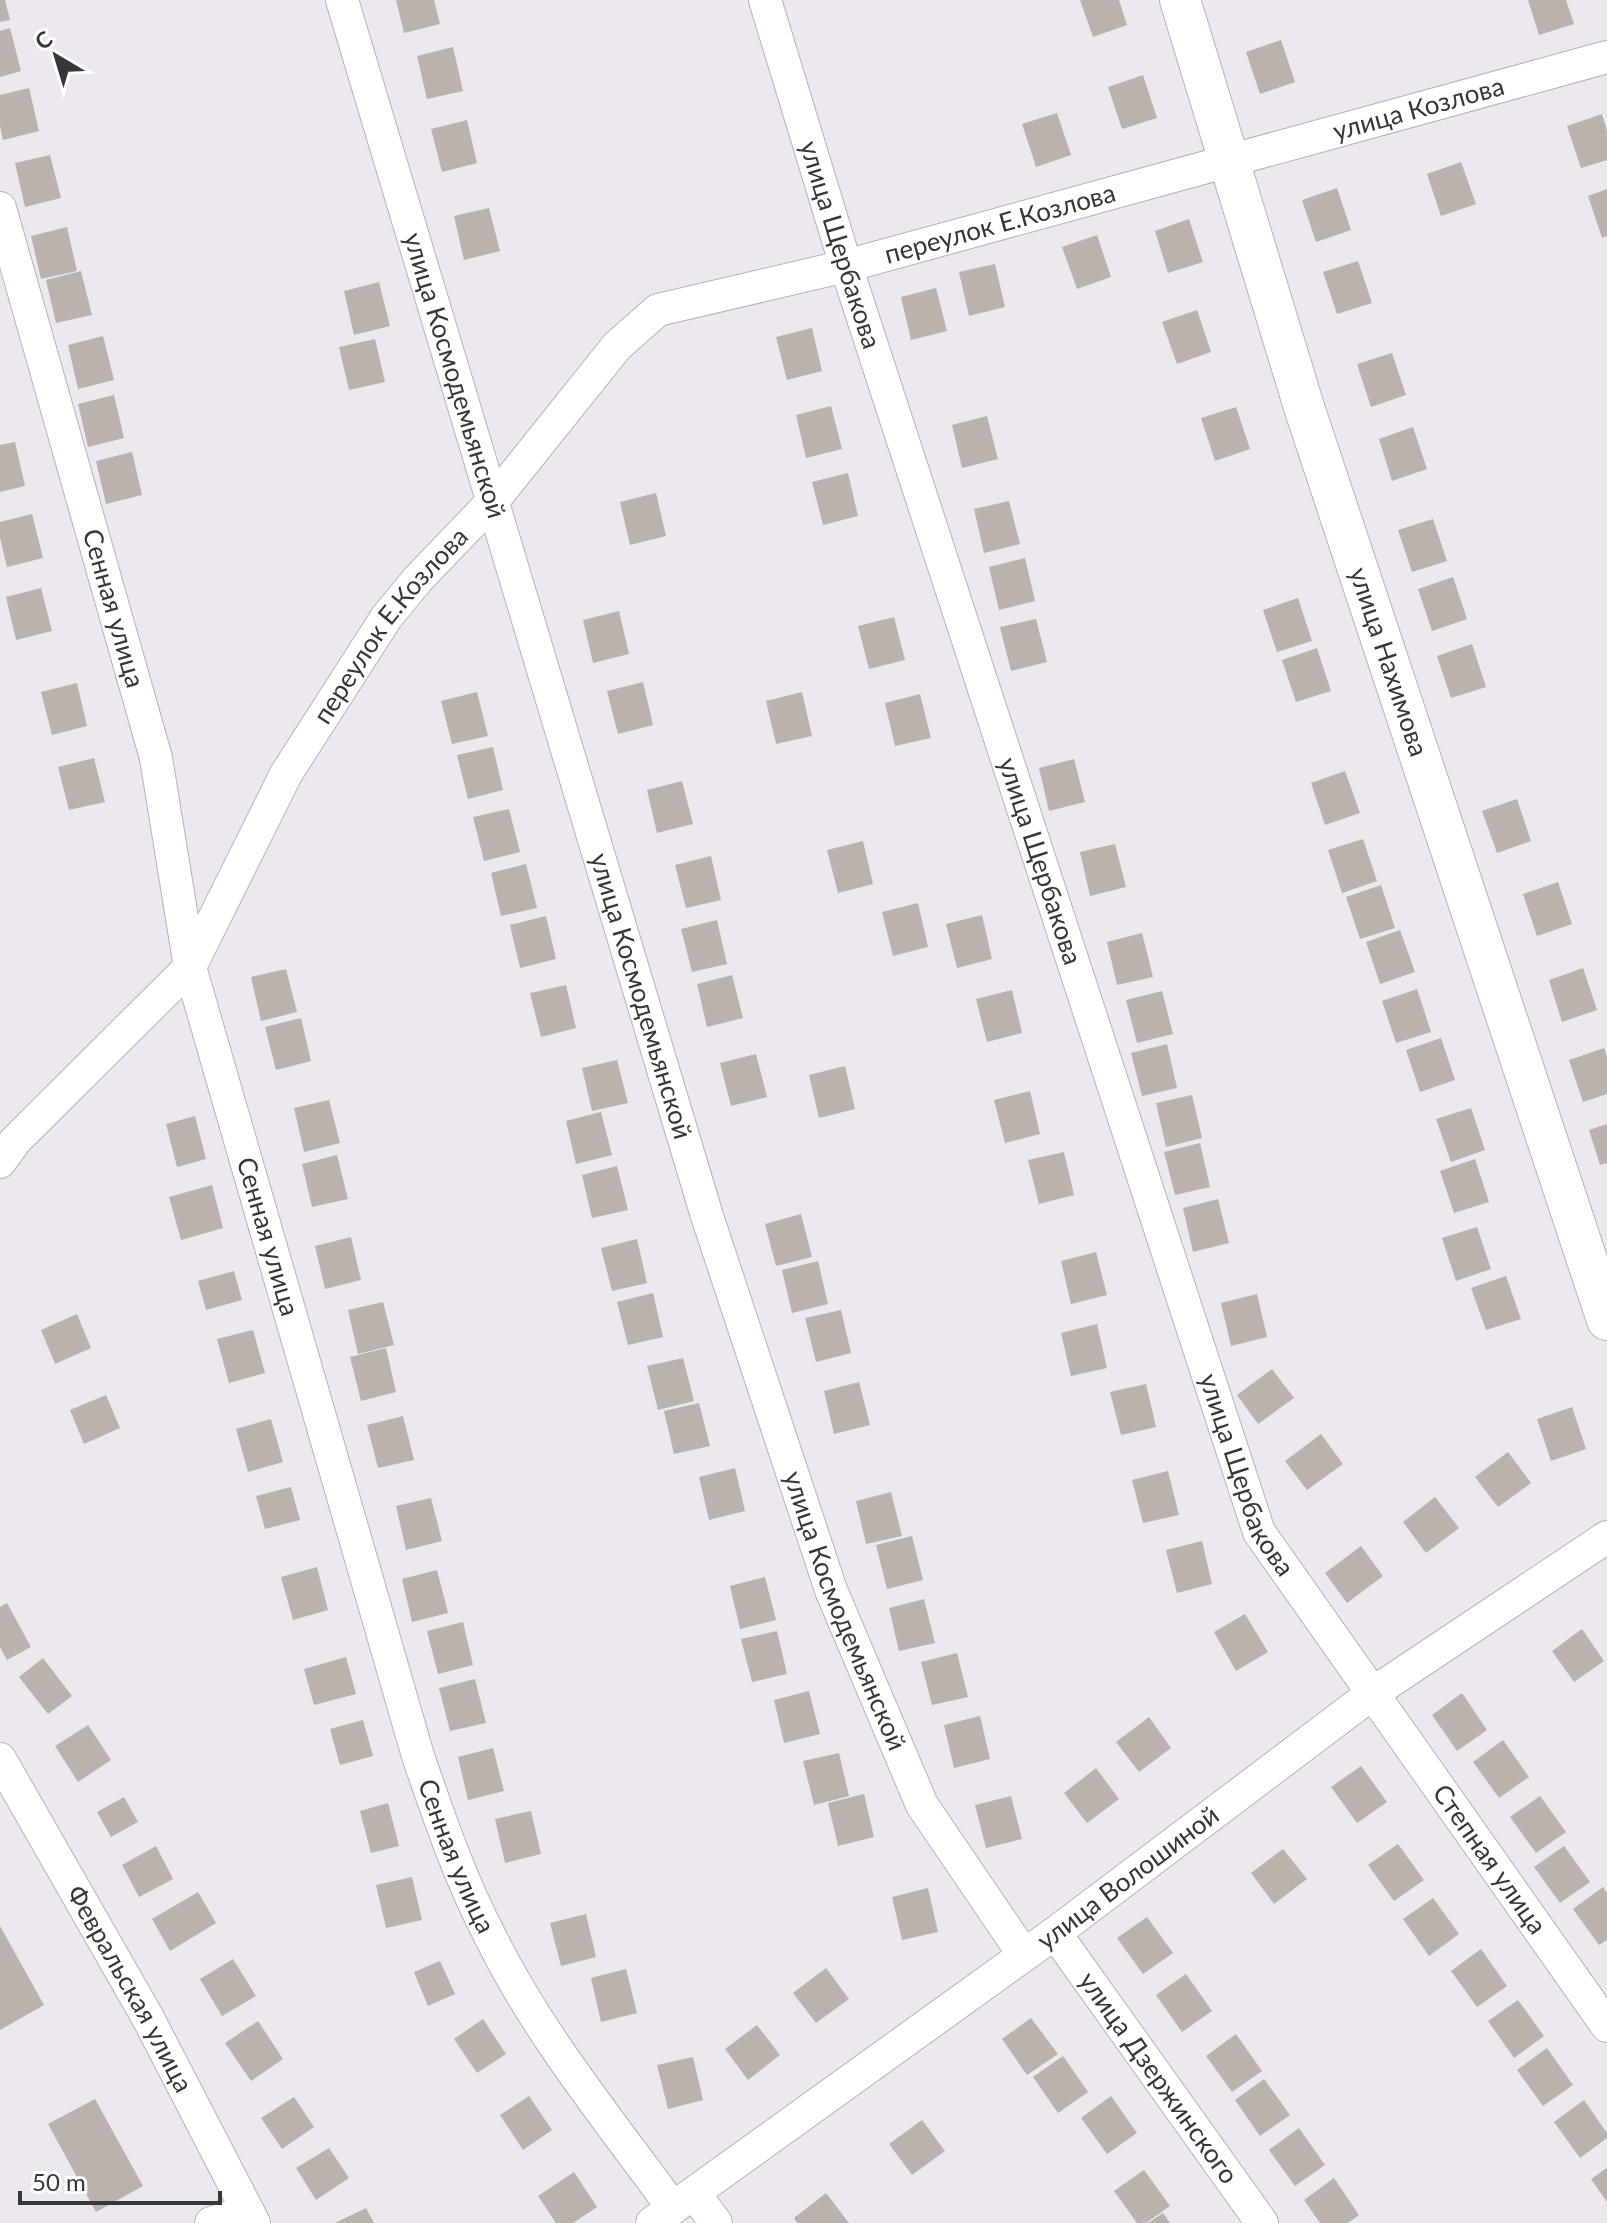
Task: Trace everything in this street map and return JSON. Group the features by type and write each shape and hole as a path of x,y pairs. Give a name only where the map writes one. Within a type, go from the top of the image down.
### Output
{"main road":[{"name":"улица Нахимова","path":"1180,0 1304,407 1607,1320"}],"street":[{"name":"улица Космодемьянской","path":"342,0 707,1216 831,1590 922,1805 1024,1955"},
{"name":"улица Щербакова","path":"765,0 846,266 1259,1532 1373,1693"},
{"name":"улица Козлова","path":"1230,162 1607,57"},
{"name":"переулок Е.Козлова","path":"0,1162 15,1141 190,967 286,774 386,618 418,579 493,501 617,346 658,310 846,266 1230,162"},
{"name":"Сенная улица","path":"0,208 156,758 190,967 418,1756 451,1850 491,1939 581,2081 673,2208 716,2223"},
{"name":"улица Волошиной","path":"673,2208 1055,1933 1373,1693 1607,1537"},
{"name":"Степная улица","path":"1373,1693 1607,2026"},
{"name":"Февральская улица","path":"0,1759 148,2018 251,2217"},
{"name":"улица Дзержинского","path":"1055,1933 1262,2223"},
{"path":"211,2223 251,2217"}],"building":[{"path":"0,0 5,0 10,20 0,22"},
{"path":"396,0 434,0 440,24 404,33"},
{"path":"1080,0 1119,0 1127,25 1093,37"},
{"path":"1528,0 1566,0 1574,24 1539,35"},
{"path":"10,28 21,71 0,77 0,31"},
{"path":"1281,40 1295,82 1260,94 1246,52"},
{"path":"453,47 463,91 427,99 417,56"},
{"path":"1143,75 1157,118 1122,129 1108,87"},
{"path":"29,88 39,131 3,140 0,95"},
{"path":"1057,113 1071,155 1036,167 1022,124"},
{"path":"1602,114 1607,131 1607,160 1581,168 1567,126"},
{"path":"467,120 477,163 442,172 431,129"},
{"path":"50,155 61,198 25,207 15,163"},
{"path":"1461,162 1476,204 1441,216 1427,174"},
{"path":"1337,188 1351,230 1316,242 1302,200"},
{"path":"1607,189 1607,236 1602,238 1588,196"},
{"path":"489,208 500,251 464,260 454,216"},
{"path":"1189,219 1203,262 1168,273 1155,231"},
{"path":"67,227 77,271 41,279 31,236"},
{"path":"1097,235 1111,277 1077,289 1062,247"},
{"path":"1358,261 1372,303 1337,314 1323,272"},
{"path":"995,264 1005,307 969,316 959,272"},
{"path":"81,271 92,315 56,323 46,280"},
{"path":"379,282 390,326 354,335 344,291"},
{"path":"936,288 947,331 911,340 901,297"},
{"path":"1197,310 1211,352 1177,364 1162,322"},
{"path":"812,328 822,371 787,380 776,337"},
{"path":"103,336 114,380 78,389 68,345"},
{"path":"375,339 385,382 349,390 339,347"},
{"path":"1392,353 1406,395 1371,407 1357,364"},
{"path":"114,395 124,438 88,447 78,404"},
{"path":"831,406 842,449 806,458 796,415"},
{"path":"1236,407 1250,449 1215,461 1201,418"},
{"path":"987,416 998,459 962,468 952,425"},
{"path":"1413,427 1427,469 1392,481 1379,439"},
{"path":"15,442 25,486 0,492 0,445"},
{"path":"132,452 142,495 106,504 96,461"},
{"path":"848,473 858,516 823,525 812,482"},
{"path":"656,493 666,536 630,545 620,502"},
{"path":"1009,501 1020,544 984,553 974,509"},
{"path":"32,514 43,558 7,567 0,538 0,522"},
{"path":"1433,519 1447,561 1412,572 1398,530"},
{"path":"1025,558 1035,601 999,610 989,567"},
{"path":"1453,577 1467,619 1432,631 1418,589"},
{"path":"41,588 52,631 16,640 6,597"},
{"path":"1298,598 1312,641 1277,652 1263,610"},
{"path":"619,611 629,654 593,663 583,620"},
{"path":"894,617 905,660 869,669 858,626"},
{"path":"1036,619 1047,662 1011,671 1000,627"},
{"path":"1472,644 1486,687 1451,698 1437,656"},
{"path":"1317,648 1331,691 1296,702 1282,660"},
{"path":"643,682 653,725 618,734 607,691"},
{"path":"77,683 87,726 52,735 41,692"},
{"path":"477,692 488,736 452,744 441,701"},
{"path":"802,692 812,736 776,744 766,701"},
{"path":"920,694 931,738 895,746 885,703"},
{"path":"493,747 503,790 468,799 457,755"},
{"path":"94,758 105,802 69,810 58,767"},
{"path":"1074,759 1085,802 1049,811 1039,768"},
{"path":"1345,771 1360,813 1325,825 1311,783"},
{"path":"682,781 693,824 657,833 647,790"},
{"path":"1517,799 1531,841 1497,853 1482,811"},
{"path":"509,809 520,852 484,861 473,817"},
{"path":"1363,839 1377,881 1342,893 1328,850"},
{"path":"863,841 873,884 838,893 827,850"},
{"path":"1115,844 1126,887 1090,896 1080,852"},
{"path":"711,856 721,900 686,908 675,865"},
{"path":"526,864 537,908 501,916 491,873"},
{"path":"1558,882 1572,924 1537,936 1523,894"},
{"path":"1381,885 1395,928 1360,939 1346,897"},
{"path":"918,903 928,947 893,956 882,912"},
{"path":"982,915 992,959 957,968 946,924"},
{"path":"546,916 556,959 520,968 510,925"},
{"path":"717,920 727,964 692,972 681,929"},
{"path":"1400,930 1415,972 1380,984 1366,942"},
{"path":"1142,933 1153,977 1117,985 1107,942"},
{"path":"1583,968 1597,1010 1562,1022 1549,980"},
{"path":"286,969 297,1012 261,1021 251,977"},
{"path":"732,975 743,1018 707,1027 697,984"},
{"path":"566,985 576,1028 541,1037 530,993"},
{"path":"1417,989 1431,1032 1396,1043 1382,1001"},
{"path":"1012,990 1022,1033 987,1042 976,999"},
{"path":"1162,991 1173,1034 1137,1043 1126,1000"},
{"path":"301,1018 311,1061 276,1070 265,1027"},
{"path":"1441,1038 1455,1080 1420,1092 1406,1050"},
{"path":"1167,1044 1177,1088 1142,1096 1131,1053"},
{"path":"1604,1048 1607,1057 1607,1094 1583,1102 1569,1060"},
{"path":"756,1054 767,1097 731,1106 720,1063"},
{"path":"617,1060 628,1103 592,1111 582,1068"},
{"path":"845,1066 855,1109 819,1118 809,1075"},
{"path":"1030,1091 1040,1134 1005,1143 994,1100"},
{"path":"1192,1095 1202,1138 1166,1147 1156,1103"},
{"path":"329,1100 340,1143 304,1152 294,1108"},
{"path":"1471,1108 1485,1150 1451,1162 1436,1119"},
{"path":"601,1112 612,1155 576,1164 566,1121"},
{"path":"195,1116 206,1159 177,1167 166,1124"},
{"path":"1607,1124 1607,1163 1600,1165 1589,1130"},
{"path":"1200,1143 1210,1187 1175,1195 1164,1152"},
{"path":"1064,1152 1074,1195 1039,1204 1028,1160"},
{"path":"337,1155 348,1199 312,1207 302,1164"},
{"path":"1475,1159 1489,1202 1454,1213 1440,1171"},
{"path":"617,1166 628,1210 592,1218 582,1175"},
{"path":"212,1185 223,1228 181,1240 169,1197"},
{"path":"1218,1199 1229,1243 1193,1252 1183,1208"},
{"path":"801,1214 812,1257 776,1266 765,1224"},
{"path":"1477,1227 1491,1269 1456,1281 1442,1238"},
{"path":"351,1237 361,1280 325,1289 315,1246"},
{"path":"637,1239 647,1283 612,1291 601,1248"},
{"path":"1096,1252 1107,1295 1071,1304 1061,1261"},
{"path":"818,1261 828,1304 792,1313 782,1270"},
{"path":"234,1271 242,1300 206,1310 198,1281"},
{"path":"1506,1276 1521,1319 1486,1330 1471,1288"},
{"path":"653,1293 663,1337 628,1345 617,1302"},
{"path":"1257,1294 1267,1337 1231,1346 1221,1303"},
{"path":"383,1302 394,1345 358,1354 348,1310"},
{"path":"841,1310 851,1353 816,1362 805,1318"},
{"path":"77,1314 91,1348 55,1364 41,1330"},
{"path":"1097,1324 1107,1368 1071,1376 1061,1333"},
{"path":"253,1330 265,1373 229,1383 217,1339"},
{"path":"386,1348 396,1392 361,1401 350,1357"},
{"path":"683,1358 694,1401 658,1410 647,1366"},
{"path":"1272,1369 1294,1398 1258,1424 1237,1395"},
{"path":"859,1382 870,1425 834,1434 824,1391"},
{"path":"1146,1384 1156,1427 1121,1435 1110,1392"},
{"path":"106,1395 120,1428 84,1444 70,1410"},
{"path":"699,1403 710,1446 674,1454 664,1411"},
{"path":"1572,1407 1586,1449 1551,1461 1537,1419"},
{"path":"403,1416 414,1460 378,1468 367,1425"},
{"path":"271,1419 283,1462 248,1472 236,1429"},
{"path":"1321,1434 1343,1464 1307,1490 1285,1461"},
{"path":"1508,1452 1531,1483 1498,1507 1475,1477"},
{"path":"735,1468 745,1511 709,1520 699,1477"},
{"path":"1168,1471 1179,1515 1143,1523 1132,1480"},
{"path":"291,1487 300,1520 265,1529 256,1496"},
{"path":"891,1492 902,1536 866,1544 856,1501"},
{"path":"1435,1497 1459,1528 1426,1553 1403,1522"},
{"path":"431,1498 442,1541 406,1550 396,1506"},
{"path":"912,1536 923,1580 887,1589 876,1545"},
{"path":"1202,1541 1212,1584 1177,1593 1166,1550"},
{"path":"1361,1546 1383,1576 1347,1603 1325,1573"},
{"path":"317,1567 328,1610 293,1620 281,1577"},
{"path":"437,1570 448,1613 412,1622 402,1579"},
{"path":"765,1577 776,1620 740,1629 730,1586"},
{"path":"924,1599 935,1643 899,1651 889,1608"},
{"path":"7,1603 31,1647 7,1660 0,1647 0,1607"},
{"path":"1245,1614 1268,1652 1236,1671 1214,1632"},
{"path":"463,1622 473,1665 438,1674 427,1631"},
{"path":"1582,1629 1604,1661 1574,1682 1552,1651"},
{"path":"777,1631 787,1674 752,1682 741,1639"},
{"path":"957,1653 968,1697 932,1705 921,1662"},
{"path":"346,1657 356,1694 314,1705 304,1669"},
{"path":"43,1658 72,1696 48,1714 19,1677"},
{"path":"475,1679 486,1723 450,1731 439,1688"},
{"path":"809,1691 820,1734 784,1743 774,1700"},
{"path":"1462,1693 1487,1730 1457,1751 1432,1715"},
{"path":"980,1716 990,1759 954,1768 944,1725"},
{"path":"1149,1717 1171,1748 1139,1772 1116,1742"},
{"path":"363,1720 373,1756 340,1765 330,1729"},
{"path":"88,1725 111,1760 78,1782 55,1746"},
{"path":"1503,1740 1529,1777 1499,1798 1473,1762"},
{"path":"493,1748 504,1791 468,1800 458,1757"},
{"path":"839,1753 849,1796 814,1805 803,1761"},
{"path":"1361,1766 1387,1802 1357,1823 1331,1787"},
{"path":"1096,1768 1119,1799 1087,1823 1064,1793"},
{"path":"864,1794 874,1837 838,1846 828,1803"},
{"path":"1011,1796 1022,1839 986,1848 975,1805"},
{"path":"1540,1796 1566,1832 1536,1853 1510,1817"},
{"path":"124,1797 138,1822 111,1837 97,1812"},
{"path":"388,1803 399,1846 371,1853 360,1811"},
{"path":"531,1811 541,1854 505,1863 495,1819"},
{"path":"1398,1844 1424,1880 1394,1901 1368,1865"},
{"path":"156,1846 173,1879 139,1897 122,1865"},
{"path":"1564,1846 1590,1882 1560,1903 1534,1867"},
{"path":"1283,1849 1307,1879 1274,1904 1251,1873"},
{"path":"412,1877 422,1920 386,1928 376,1885"},
{"path":"1603,1887 1607,1893 1607,1940 1599,1945 1573,1909"},
{"path":"928,1888 938,1932 902,1940 892,1897"},
{"path":"198,1892 216,1923 170,1951 152,1919"},
{"path":"1433,1898 1459,1934 1429,1956 1403,1919"},
{"path":"586,1914 596,1957 561,1966 550,1923"},
{"path":"1147,1917 1173,1953 1143,1974 1117,1938"},
{"path":"0,1926 44,2005 0,2030"},
{"path":"1481,1949 1507,1986 1477,2007 1451,1971"},
{"path":"233,1959 256,1996 222,2016 200,1979"},
{"path":"440,1961 455,1994 428,2006 414,1972"},
{"path":"826,1968 849,1999 816,2023 793,1993"},
{"path":"626,1969 637,2013 601,2022 591,1978"},
{"path":"1186,1974 1212,2011 1182,2032 1156,1995"},
{"path":"1518,2000 1544,2036 1514,2058 1488,2021"},
{"path":"1031,2018 1058,2054 1027,2075 1002,2039"},
{"path":"483,2019 506,2054 477,2073 454,2039"},
{"path":"258,2021 283,2059 251,2081 225,2043"},
{"path":"757,2025 780,2055 748,2080 725,2049"},
{"path":"1236,2034 1262,2071 1232,2092 1206,2056"},
{"path":"1547,2048 1573,2085 1543,2106 1517,2070"},
{"path":"1063,2056 1088,2092 1058,2113 1033,2077"},
{"path":"693,2057 703,2100 668,2109 657,2065"},
{"path":"1264,2079 1290,2115 1260,2136 1235,2100"},
{"path":"529,2096 552,2130 523,2150 500,2115"},
{"path":"1111,2096 1137,2133 1107,2154 1081,2118"},
{"path":"294,2097 314,2127 282,2149 261,2118"},
{"path":"95,2099 143,2186 96,2212 48,2124"},
{"path":"1584,2100 1607,2133 1607,2138 1580,2158 1554,2122"},
{"path":"922,2120 945,2151 912,2175 889,2144"},
{"path":"1299,2128 1325,2165 1295,2186 1269,2150"},
{"path":"329,2148 349,2178 316,2200 296,2168"},
{"path":"1607,2168 1607,2202 1591,2179"},
{"path":"1144,2170 1170,2206 1146,2223 1137,2223 1114,2191"},
{"path":"574,2172 597,2207 573,2223 556,2223 538,2196"},
{"path":"1334,2178 1359,2215 1348,2223 1320,2223 1304,2200"},
{"path":"826,2193 849,2223 797,2223 794,2218"},
{"path":"366,2208 374,2223 335,2223"},
{"path":"1163,2213 1170,2223 1148,2223"}]}
